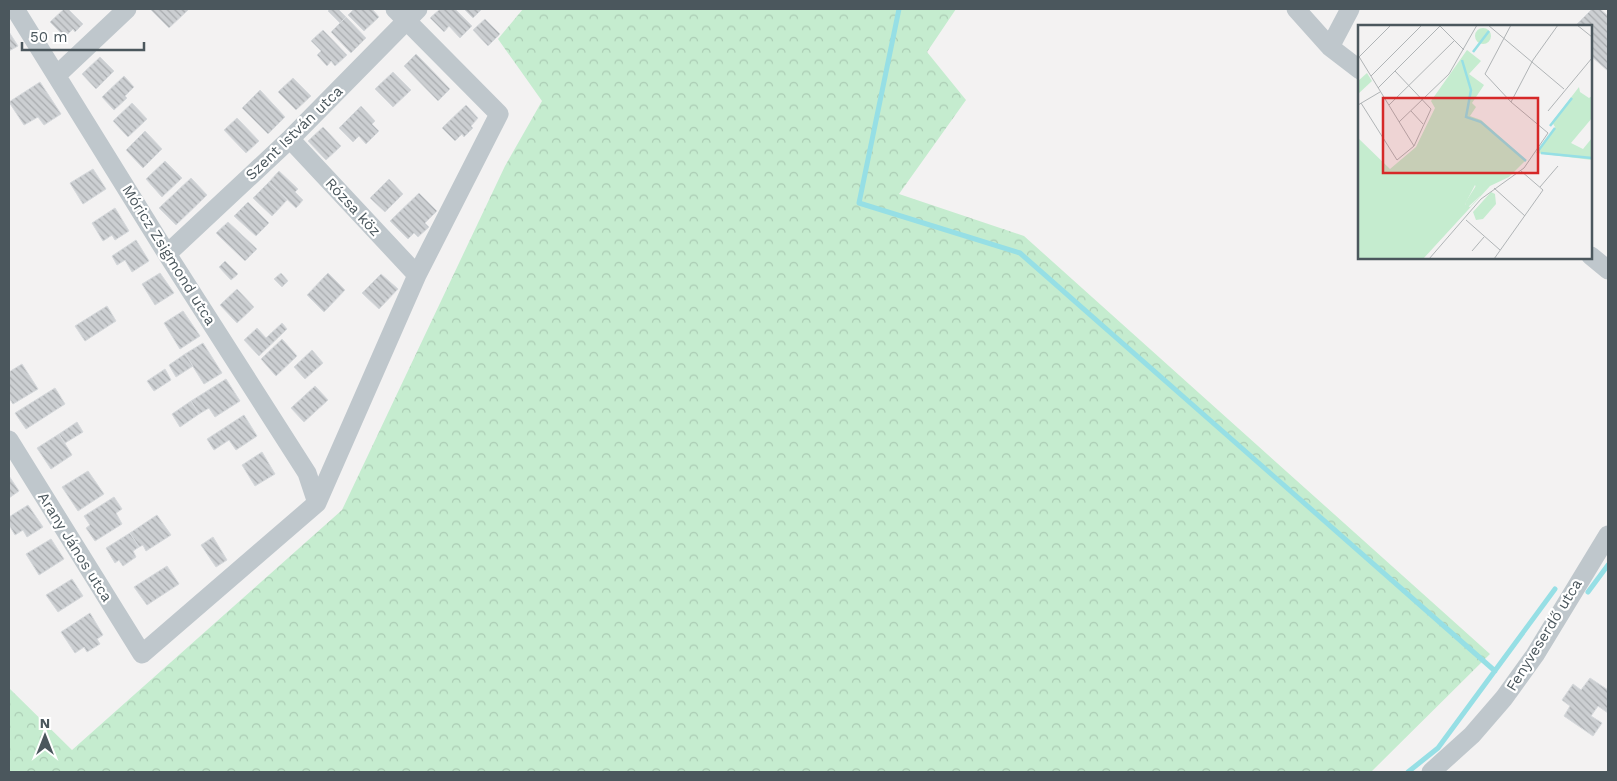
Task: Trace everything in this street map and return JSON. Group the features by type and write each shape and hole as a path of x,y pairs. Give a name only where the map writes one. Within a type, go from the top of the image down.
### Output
{"street":[{"name":"Móricz Zsigmond utca","path":"15,9 167,254 307,473 316,503"},
{"path":"57,75 127,9"},
{"path":"1296,9 1330,46 1358,68"},
{"path":"1330,46 1350,9"},
{"path":"316,503 417,275 499,114 407,13"},
{"name":"Szent István utca","path":"167,254 290,139 407,13"},
{"name":"Rózsa köz","path":"290,139 417,275"},
{"path":"1592,257 1608,270"},
{"name":"Arany János utca","path":"9,440 142,654 316,503"},
{"name":"Fenyveserdő utca","path":"1434,771 1472,735 1504,698 1535,654 1608,535"}],"green space":[{"path":"523,9 956,9 927,52 966,100 899,194 1024,236 1490,654 1371,772 9,772 9,688 72,750 342,510 505,166 542,101 498,39"}],"building":[{"path":"64,9 68,9 83,24 75,32 73,29 65,37 50,22"},
{"path":"150,9 186,9 188,10 169,28"},
{"path":"330,9 338,9 346,17 340,23 328,11"},
{"path":"354,9 372,9 379,17 364,31 348,15"},
{"path":"440,9 455,9 472,26 460,38 449,26 444,32 430,18"},
{"path":"464,9 482,9 473,18"},
{"path":"1592,9 1600,9 1608,16 1608,71 1592,57 1592,25 1576,25"},
{"path":"346,17 366,38 351,53 331,32"},
{"path":"485,19 500,34 488,46 473,30"},
{"path":"323,30 347,55 335,66 331,61 327,66 317,55 321,51 311,41"},
{"path":"9,32 18,46 9,51"},
{"path":"416,54 450,89 438,101 404,66"},
{"path":"100,57 114,71 96,89 82,74"},
{"path":"393,72 411,90 393,107 375,89"},
{"path":"124,76 134,87 125,96 127,98 114,110 102,97"},
{"path":"293,78 311,96 296,110 278,92"},
{"path":"40,82 61,114 44,125 38,117 24,125 9,102"},
{"path":"260,90 285,117 268,134 242,108"},
{"path":"132,103 147,119 128,137 113,121"},
{"path":"466,105 478,118 471,126 473,128 464,137 462,134 455,141 442,128"},
{"path":"361,106 375,121 372,124 379,131 366,144 359,136 353,142 339,128"},
{"path":"237,118 259,141 246,153 224,130"},
{"path":"323,127 341,146 326,160 308,141"},
{"path":"145,131 162,149 143,168 126,150"},
{"path":"165,161 182,178 162,197 146,179"},
{"path":"93,169 106,189 83,204 70,183"},
{"path":"279,171 298,189 295,192 303,200 296,208 269,182"},
{"path":"191,178 207,195 176,225 159,208"},
{"path":"389,179 403,194 385,212 370,198"},
{"path":"269,182 287,200 272,216 253,198"},
{"path":"419,193 437,211 425,223 429,227 418,237 414,233 408,239 390,221"},
{"path":"248,202 269,223 256,236 234,216"},
{"path":"115,208 129,231 115,240 112,235 103,241 92,223"},
{"path":"228,222 257,249 245,261 216,233"},
{"path":"136,240 149,261 132,272 125,260 117,265 112,256"},
{"path":"225,261 238,274 231,280 219,267"},
{"path":"160,273 174,293 155,305 142,284"},
{"path":"281,273 288,281 282,287 274,279"},
{"path":"328,273 345,290 324,312 307,295"},
{"path":"381,274 398,289 379,309 362,293"},
{"path":"237,289 254,307 237,323 220,305"},
{"path":"107,306 116,321 85,341 75,326"},
{"path":"183,311 200,336 180,349 164,323"},
{"path":"282,323 287,329 259,356 244,340 257,328 266,338"},
{"path":"282,339 297,356 276,376 261,359"},
{"path":"203,343 222,373 204,384 185,354"},
{"path":"312,350 323,363 305,379 294,367"},
{"path":"185,354 193,366 176,377 169,365"},
{"path":"22,364 38,389 13,404 9,398 9,372"},
{"path":"165,369 171,380 154,391 147,381"},
{"path":"226,379 240,401 215,417 209,408 199,414 191,401"},
{"path":"315,386 328,400 304,422 291,408"},
{"path":"55,388 65,404 26,429 15,413"},
{"path":"191,401 199,414 180,427 172,414"},
{"path":"244,415 257,436 236,450 229,440 214,450 207,439"},
{"path":"77,422 83,432 65,443 59,434"},
{"path":"59,434 72,455 51,469 37,448"},
{"path":"262,452 275,474 255,486 242,465"},
{"path":"88,471 104,494 78,511 62,487"},
{"path":"9,476 19,491 9,498"},
{"path":"114,497 122,509 116,513 122,524 95,541 86,528 90,525 84,516"},
{"path":"28,505 43,527 27,537 23,530 15,535 9,525 9,517"},
{"path":"157,515 171,535 146,551 143,545 139,547 130,533"},
{"path":"130,533 139,547 133,551 136,557 123,566 119,560 115,563 106,548"},
{"path":"213,537 227,560 216,567 201,545"},
{"path":"51,539 64,559 39,575 26,554"},
{"path":"167,566 179,584 147,605 134,587"},
{"path":"72,579 83,596 58,612 46,595"},
{"path":"90,613 103,635 97,639 100,644 87,652 84,647 75,653 61,632"},
{"path":"1590,678 1608,690 1608,713 1598,706 1591,716 1602,723 1593,736 1564,716 1570,706 1562,700 1573,684 1581,690"}],"waterway":[{"path":"899,9 859,203 1020,253 1495,671"},
{"path":"1588,592 1608,565"},
{"path":"1408,772 1438,748 1555,589"}]}
